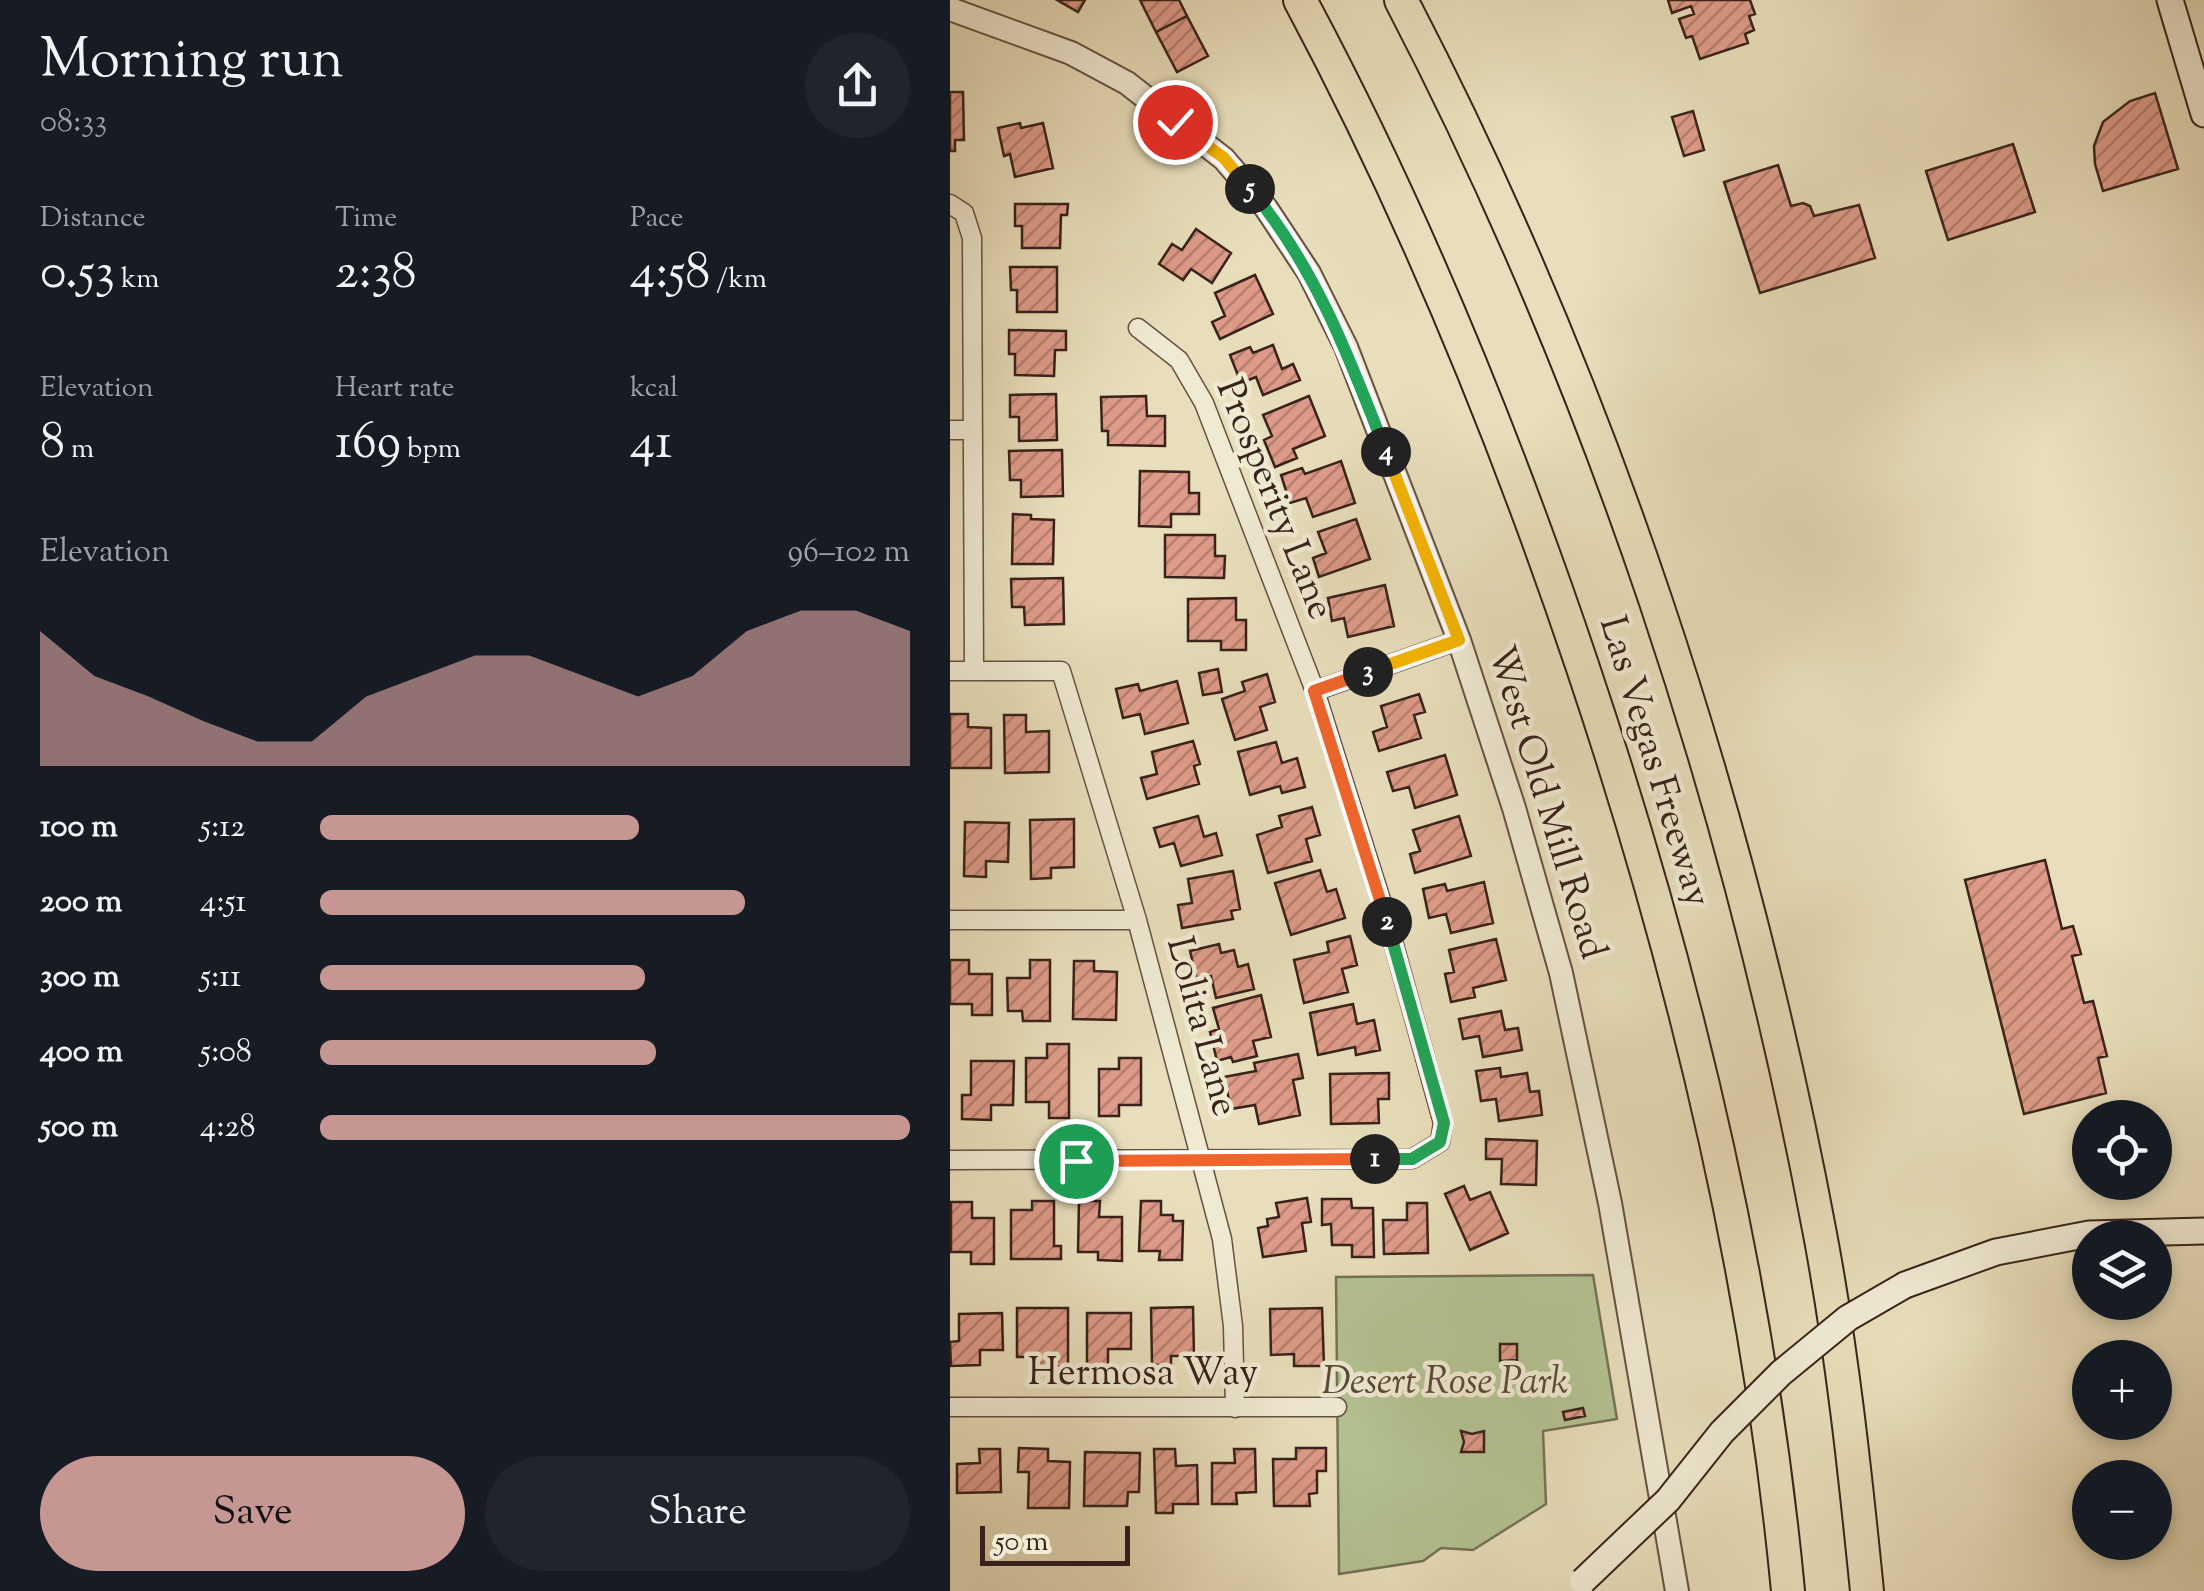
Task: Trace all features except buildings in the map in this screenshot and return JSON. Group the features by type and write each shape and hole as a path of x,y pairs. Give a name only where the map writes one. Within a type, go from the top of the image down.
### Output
{"highway":[{"name":"Las Vegas Freeway","path":"1300,0 1359,109 1461,336 1548,564 1628,800 1686,1012 1742,1262 1788,1591"},
{"name":"Las Vegas Freeway","path":"1401,0 1436,66 1542,302 1634,531 1704,758 1771,1002 1821,1236 1868,1591"}],"main road":[{"path":"2170,0 2204,114"},
{"path":"1575,1586 1668,1500 1722,1432 1780,1373 1848,1318 1904,1285 1996,1252 2089,1234 2204,1231"}],"street":[{"name":"West Old Mill Road","path":"950,8 1071,53 1128,83 1224,158 1266,208 1309,273 1346,347 1459,640 1514,808 1561,973 1610,1202 1677,1591"},
{"path":"950,671 974,671 972,238 957,209"},
{"name":"Prosperity Lane","path":"1138,328 1179,360 1204,403 1314,691 1386,916 1444,1123 1440,1142 1412,1159 1202,1161"},
{"path":"950,430 973,430"},
{"path":"1314,691 1459,640"},
{"name":"Lolita Lane","path":"974,671 1061,671 1138,920 1222,1239 1233,1326 1236,1408"},
{"path":"950,920 1138,920"},
{"path":"950,1160 1202,1161"},
{"name":"Hermosa Way","path":"950,1407 1337,1406"}],"green space":[{"name":"Desert Rose Park","path":"1593,1275 1617,1419 1543,1431 1546,1504 1473,1550 1441,1548 1423,1561 1339,1574 1336,1277"}],"route":[{"path":"1076,1161 1412,1159 1440,1142 1444,1123 1386,916 1314,691 1459,640 1346,347 1309,273 1266,208 1224,158 1175,122"}]}
